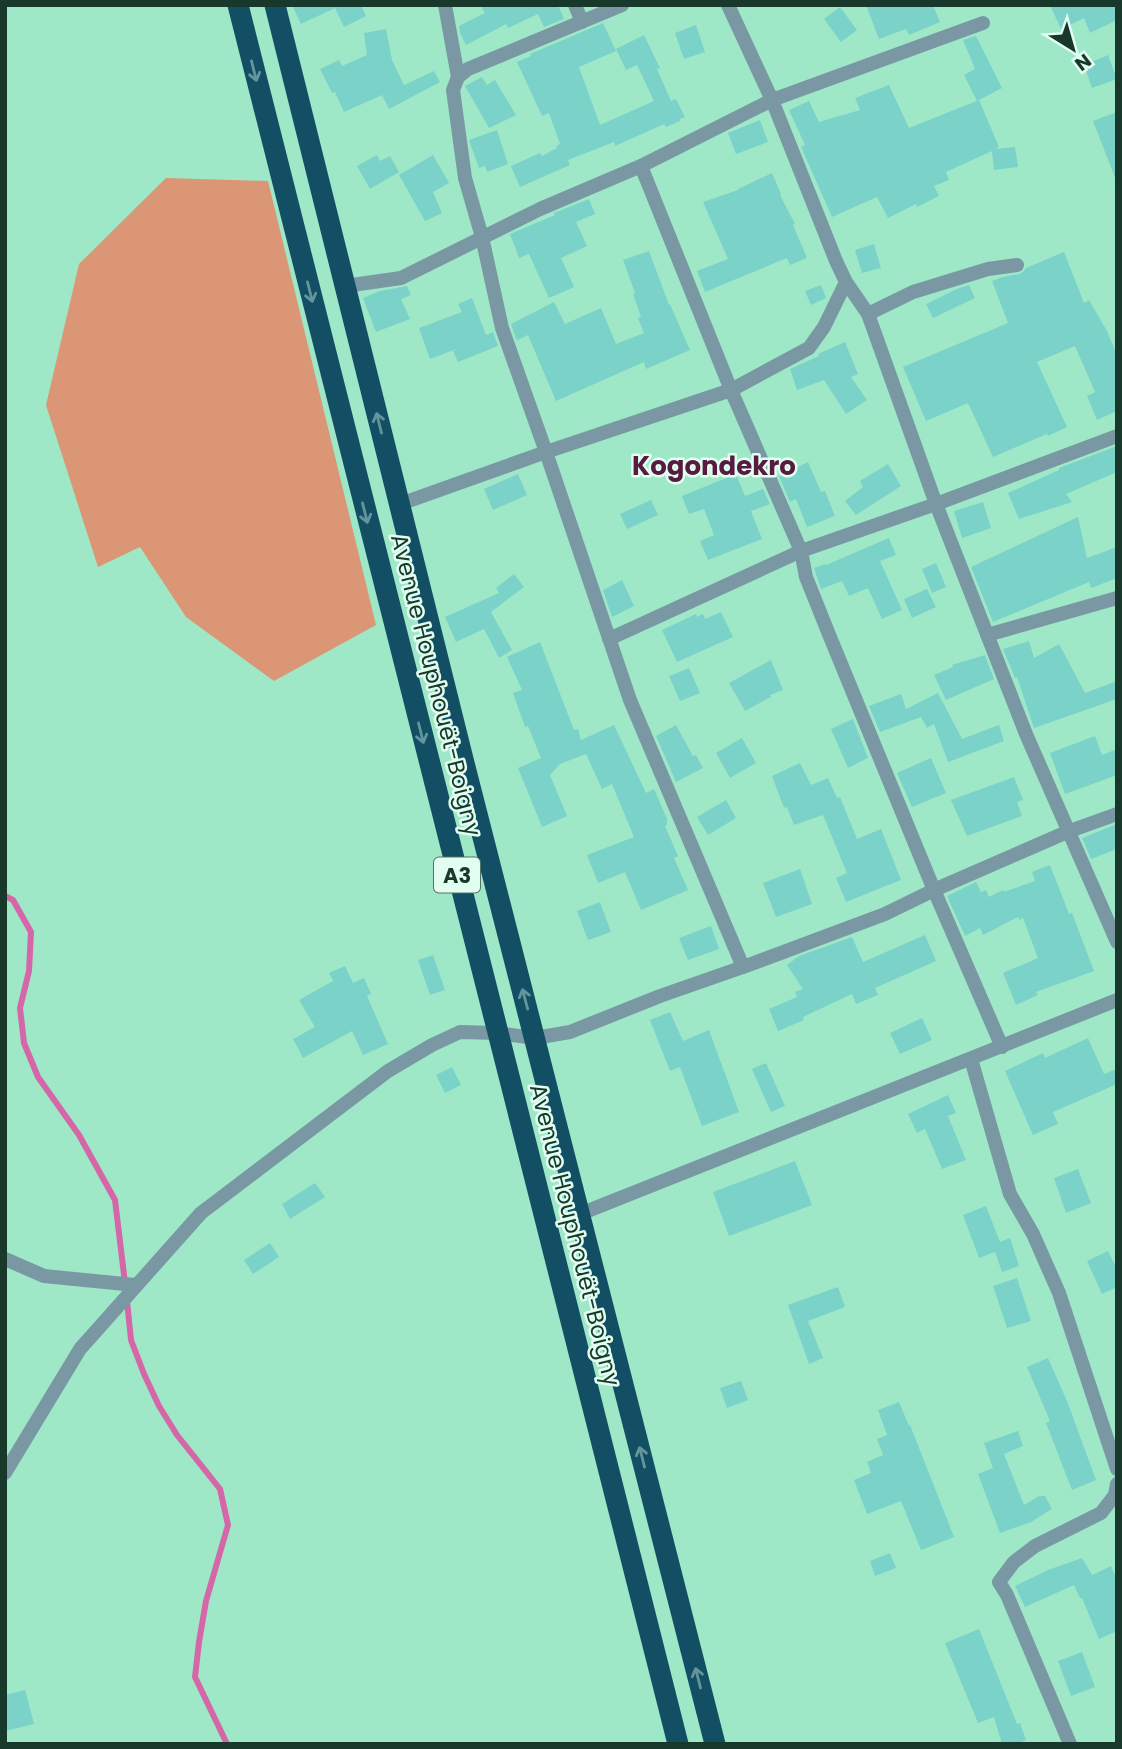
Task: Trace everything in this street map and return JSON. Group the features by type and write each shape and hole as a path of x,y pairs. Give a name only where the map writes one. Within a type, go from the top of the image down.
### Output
{"highway":[{"name":"Avenue Houphouët-Boigny","path":"238,5 678,1744"},
{"name":"Avenue Houphouët-Boigny","path":"275,5 464,763 715,1744"}],"street":[{"path":"445,5 458,77"},
{"path":"575,5 582,22"},
{"path":"622,5 468,69 458,77 453,90 465,178 482,237 502,328 630,700 743,967"},
{"path":"728,5 772,100 836,261 846,282 868,314 936,504 1026,734 1117,942"},
{"path":"345,286 401,278 540,209 641,166 772,100 983,23"},
{"path":"641,166 730,390 801,551 806,578 934,890 1002,1046"},
{"path":"868,314 913,292 988,269 1017,265"},
{"path":"400,504 730,390 810,348 824,327 846,282"},
{"path":"609,639 801,551 1117,436"},
{"path":"987,635 1117,598"},
{"path":"5,1473 80,1349 201,1213 388,1071 460,1032 497,1032 535,1038 570,1032 660,996 885,914 1068,832 1117,814"},
{"path":"580,1214 1117,1000"},
{"path":"971,1059 1010,1194 1033,1234 1059,1293 1117,1469"},
{"path":"5,1259 44,1276 135,1285"},
{"path":"1070,1744 1007,1595 999,1582 1014,1562 1035,1546 1101,1513 1115,1495 1117,1484"}],"shaded area":[{"path":"166,178 268,181 376,625 274,681 186,617 140,547 98,567 46,405 79,264"}],"building":[{"path":"292,5 361,5 366,16 344,27 335,8 301,24"},
{"path":"480,5 558,5 564,19 544,27 538,14 508,28 506,24 466,45 459,26 485,13"},
{"path":"866,5 933,5 940,22 909,35 906,29 879,39"},
{"path":"1050,5 1117,5 1117,20 1090,33 1084,18 1061,29"},
{"path":"840,7 857,30 841,42 824,19"},
{"path":"603,23 616,51 579,67 600,125 654,101 637,65 626,70 616,49 644,35 660,68 657,69 671,101 676,99 685,117 615,146 614,142 568,160 570,165 520,187 511,166 540,153 542,156 560,144 549,113 542,116 517,62"},
{"path":"696,25 705,52 684,59 675,33"},
{"path":"386,29 392,60 404,85 434,71 440,82 389,109 382,95 344,112 320,69 339,60 342,66 367,55 364,33"},
{"path":"976,36 1002,88 977,101 964,75 975,69 963,40"},
{"path":"1108,55 1117,79 1092,88 1084,65"},
{"path":"482,77 487,85 495,80 516,115 489,128 465,86"},
{"path":"889,85 909,128 979,100 999,147 995,149 1015,147 1018,167 994,170 992,151 946,172 949,180 934,186 939,196 917,207 916,204 888,218 877,197 832,217 801,147 805,145 789,110 809,101 819,122 860,110 855,98"},
{"path":"1117,112 1117,180 1116,180 1093,121"},
{"path":"760,120 768,142 736,154 728,133"},
{"path":"497,130 508,164 487,172 485,166 479,168 469,140"},
{"path":"377,155 380,161 390,156 399,172 370,189 357,166"},
{"path":"433,155 449,183 433,192 442,213 425,221 399,175"},
{"path":"772,173 807,258 790,265 787,258 705,292 697,271 728,259 703,202 738,190"},
{"path":"589,199 595,214 576,222 587,246 561,258 574,287 549,298 529,254 519,258 510,234"},
{"path":"874,244 881,268 862,273 855,250"},
{"path":"649,251 669,305 690,350 646,369 644,362 556,401 528,335 516,339 511,324 554,302 565,324 601,308 616,344 644,333 638,318 641,317 633,294 635,293 623,260"},
{"path":"1064,252 1084,303 1089,300 1117,355 1117,411 1097,420 1087,396 1095,392 1075,346 1037,362 1067,427 993,457 968,403 926,421 903,367 1008,323 992,281 1019,274 1026,268"},
{"path":"821,285 826,298 811,305 805,291"},
{"path":"969,285 975,298 933,318 926,304"},
{"path":"407,286 411,295 401,299 410,319 376,332 363,298 380,291"},
{"path":"472,298 486,335 493,332 498,346 458,362 453,351 459,348 430,359 419,328 462,312 458,304"},
{"path":"845,342 858,374 851,377 867,400 846,414 824,380 797,390 790,369"},
{"path":"1117,446 1117,472 1066,494 1072,502 1019,519 1008,493 1059,468"},
{"path":"808,462 821,492 825,491 835,516 807,527 796,499 790,502 779,476"},
{"path":"888,464 901,486 856,515 845,501 863,487 860,481"},
{"path":"518,474 527,495 493,510 484,489"},
{"path":"736,474 745,496 763,489 770,504 751,511 762,539 708,560 700,541 714,535 704,509 689,514 682,496"},
{"path":"651,500 658,515 627,529 620,514"},
{"path":"983,502 991,528 962,538 954,511"},
{"path":"1078,517 1087,558 1117,547 1117,578 1091,588 1089,582 993,622 971,567"},
{"path":"889,538 896,555 880,561 902,610 882,619 868,588 849,596 842,581 821,589 814,568"},
{"path":"936,563 946,587 932,593 922,569"},
{"path":"514,574 524,587 491,612 512,650 499,658 484,629 456,642 445,617 499,593 496,588"},
{"path":"622,580 634,606 612,617 603,590"},
{"path":"927,589 936,607 912,618 904,599"},
{"path":"721,612 733,637 677,662 662,630 696,614 697,617 703,614 705,619"},
{"path":"1029,641 1034,658 1059,644 1085,693 1117,681 1117,699 1034,728 1017,677 1015,678 1003,649"},
{"path":"540,642 574,730 578,729 581,740 614,725 646,793 654,789 667,819 665,826 678,856 674,858 688,890 641,910 625,872 598,883 587,855 634,837 612,784 602,789 586,754 560,764 550,775 567,816 542,827 518,768 541,758 528,726 525,727 513,693 522,690 507,657"},
{"path":"985,655 994,679 946,700 934,675 953,667 952,665"},
{"path":"771,660 783,690 745,711 729,683"},
{"path":"689,668 700,693 680,701 669,676"},
{"path":"938,693 962,739 999,725 1004,741 948,762 934,724 927,728 921,717 880,732 869,706 901,694 906,709"},
{"path":"853,719 868,758 848,768 831,729"},
{"path":"676,725 703,768 676,782 656,736"},
{"path":"1095,736 1102,755 1117,749 1117,775 1065,794 1050,753"},
{"path":"742,738 756,763 730,778 716,753"},
{"path":"931,758 946,793 912,807 897,773"},
{"path":"800,763 811,785 828,778 837,798 840,797 857,839 881,829 901,880 846,902 836,878 847,873 823,815 794,825 787,807 784,808 772,776"},
{"path":"1014,777 1023,800 1017,802 1022,816 967,836 951,800"},
{"path":"726,800 736,818 708,835 697,817"},
{"path":"1117,824 1117,849 1091,859 1082,838"},
{"path":"1050,865 1094,971 1036,992 1038,995 1016,1005 1003,973 1038,958 1023,918 1019,920 1018,917 983,935 980,928 965,936 947,896 976,882 981,892 986,890 989,897 1035,881 1032,872"},
{"path":"800,869 812,904 776,917 763,883"},
{"path":"600,902 611,932 588,940 577,911"},
{"path":"711,926 719,949 688,960 679,938"},
{"path":"925,935 936,961 875,988 878,995 856,1004 852,994 778,1031 769,1009 797,997 795,992 803,989 787,965 799,956 852,937 863,962"},
{"path":"433,955 445,990 430,995 418,960"},
{"path":"345,966 353,983 364,978 371,994 367,996 388,1044 363,1055 352,1031 303,1058 293,1039 315,1027 299,1000 333,981 329,973"},
{"path":"670,1012 683,1041 709,1030 739,1112 702,1126 680,1067 670,1071 650,1020"},
{"path":"922,1018 932,1040 900,1054 890,1033"},
{"path":"1088,1038 1104,1074 1117,1069 1117,1084 1053,1112 1058,1124 1033,1135 1005,1071 1043,1053 1045,1058"},
{"path":"766,1063 785,1106 771,1112 752,1069"},
{"path":"452,1067 461,1085 445,1093 436,1075"},
{"path":"948,1095 956,1113 948,1116 966,1160 942,1169 925,1129 917,1133 908,1114"},
{"path":"795,1161 812,1205 729,1236 713,1192"},
{"path":"1078,1169 1091,1203 1066,1213 1054,1178"},
{"path":"315,1183 325,1197 290,1219 282,1204"},
{"path":"986,1206 1000,1242 1010,1238 1019,1266 1002,1272 995,1252 979,1258 963,1215"},
{"path":"270,1243 279,1257 253,1274 244,1260"},
{"path":"1108,1251 1117,1269 1117,1287 1102,1294 1087,1261"},
{"path":"1017,1278 1031,1321 1007,1328 993,1286"},
{"path":"838,1287 845,1307 808,1321 823,1358 809,1364 788,1305"},
{"path":"1048,1358 1096,1480 1072,1490 1046,1423 1050,1421 1027,1367"},
{"path":"741,1381 748,1400 727,1408 720,1388"},
{"path":"899,1402 954,1537 921,1550 901,1501 867,1514 854,1480 871,1473 867,1462 883,1455 877,1439 887,1435 878,1410"},
{"path":"1018,1431 1023,1446 1004,1454 1024,1505 1039,1496 1045,1496 1052,1509 1031,1522 1000,1533 978,1474 993,1468 984,1443"},
{"path":"890,1553 896,1568 875,1576 870,1561"},
{"path":"1082,1558 1092,1575 1111,1566 1117,1580 1117,1631 1099,1639 1074,1585 1025,1607 1015,1586"},
{"path":"979,1629 1026,1740 1015,1744 1002,1744 994,1717 978,1723 945,1643"},
{"path":"1082,1652 1095,1687 1071,1696 1058,1661"},
{"path":"25,1690 34,1724 5,1731 5,1695"}],"waterway":[{"path":"5,896 13,900 31,932 29,971 20,1008 24,1043 38,1077 79,1135 115,1200 125,1283"},
{"path":"127,1301 131,1340 159,1406 177,1435 220,1489 228,1525 206,1601 195,1677 227,1744"}],"district":[{"name":"Kogondekro","path":"714,466"}]}
